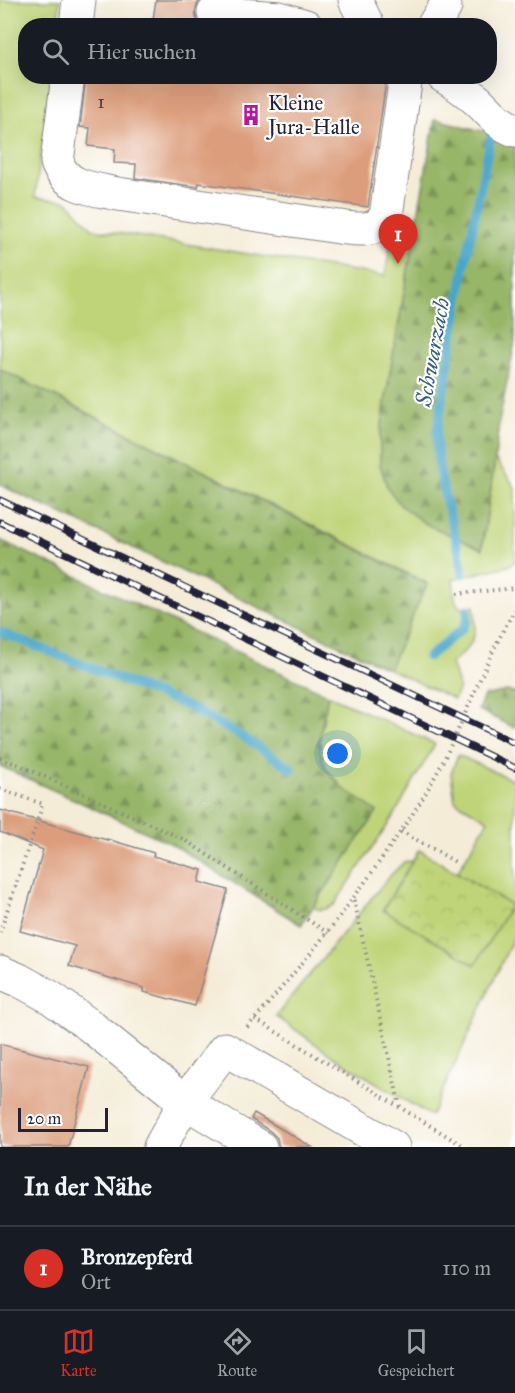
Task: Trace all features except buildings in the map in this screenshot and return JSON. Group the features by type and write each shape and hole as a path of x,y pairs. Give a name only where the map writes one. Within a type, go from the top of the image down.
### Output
{"street":[{"path":"77,18 79,0"},
{"path":"355,0 364,18"},
{"path":"214,13 279,18"},
{"path":"67,84 57,162 63,176 73,183 118,194 360,229 372,228 381,223 386,216 405,84"},
{"path":"456,84 477,100 493,117 515,130"},
{"path":"0,972 50,997 185,1102 260,1147"},
{"path":"160,1147 185,1102 225,1049 393,1147"}],"path":[{"path":"456,594 515,588"},
{"path":"225,1049 255,1019 328,933 354,900 401,831 438,771 473,692 515,610"},
{"path":"0,758 183,839 328,933"},
{"path":"0,789 44,804 0,932"},
{"path":"401,831 457,863"},
{"path":"354,900 401,1108"},
{"path":"255,1019 465,1147"}],"green space":[{"path":"0,0 60,0 59,18 18,18 18,84 50,84 35,197 67,201 93,229 385,276 390,248 411,252 380,437 482,549 495,459 515,487 515,562 508,566 453,579 455,600 459,607 474,606 475,625 475,633 470,644 451,663 459,688 454,699 389,669 427,583 0,369"},
{"path":"435,119 515,139 515,342 499,422 482,549 426,524 401,506 387,487 380,465 380,437 388,383"},
{"path":"0,369 427,584 389,669 0,485"},
{"path":"0,540 328,695 320,735 320,750 326,769 343,788 377,812 301,925 170,843 0,766"},
{"path":"507,691 515,693 515,728 478,710 484,696"},
{"path":"328,695 435,744 393,817 334,905 321,910 313,907 377,812 343,788 326,769 320,750 320,735"},
{"path":"458,755 515,781 515,934 431,1116 337,1059 276,1016 387,879 404,862 413,861 383,910 511,905 457,873 488,820 455,801 451,773"},
{"path":"419,850 511,905 475,965 383,910"}],"waterway":[{"name":"Schwarzach","path":"463,574 439,468 437,432 465,264 491,136"},
{"name":"Schwarzach","path":"428,657 462,629 467,621 467,609"},
{"path":"0,632 185,705 243,737 292,769"}],"railway":[{"path":"0,500 515,743"},
{"path":"0,522 515,768"}],"place":[{"name":"Kleine Jura-Halle","path":"251,115"},
{"name":"Bronzepferd","path":"398,264"}]}
